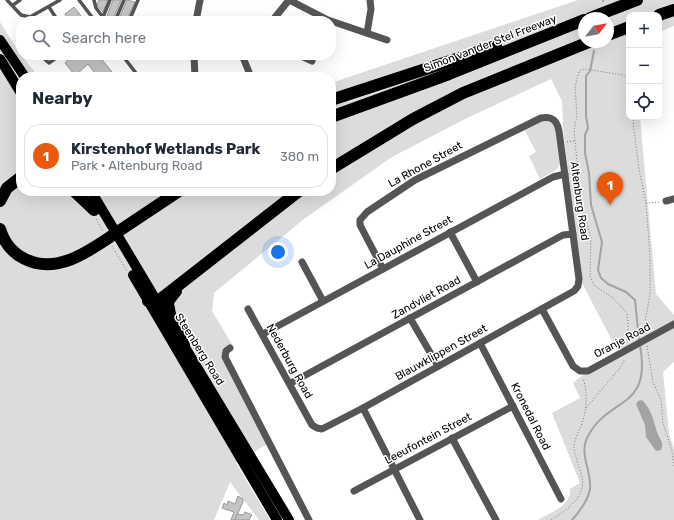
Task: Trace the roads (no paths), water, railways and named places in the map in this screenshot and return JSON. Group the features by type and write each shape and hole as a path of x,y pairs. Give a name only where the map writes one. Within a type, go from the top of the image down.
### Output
{"highway":[{"name":"Simon van der Stel Freeway","path":"606,12 638,0"},
{"path":"662,14 674,10"},
{"path":"336,98 400,79 558,26 578,22"},
{"name":"Simon van der Stel Freeway","path":"336,115 578,23"},
{"path":"614,33 626,28"},
{"path":"336,165 413,119 476,88 578,46"},
{"path":"0,201 7,188 16,181"},
{"path":"80,196 98,210"},
{"path":"0,229 9,246 24,258 42,264 61,263 86,252 171,196"},
{"path":"184,345 171,319 168,304 172,295 193,275 293,196"},
{"path":"152,301 193,275"}],"main road":[{"path":"0,40 22,72"},
{"path":"0,59 16,85"},
{"name":"Steenberg Road","path":"86,196 98,210 131,264 277,520"},
{"name":"Steenberg Road","path":"93,196 98,210"},
{"name":"Steenberg Road","path":"152,301 184,345 290,520"}],"street":[{"path":"197,16 200,0"},
{"path":"276,16 289,0 320,16"},
{"path":"367,33 371,9 370,0"},
{"path":"336,23 387,40"},
{"path":"194,60 196,72"},
{"path":"244,60 249,72"},
{"name":"La Rhone Street","path":"383,269 360,225 360,220 367,212 415,180 463,155 541,118 551,118 555,120"},
{"name":"Altenburg Road","path":"555,120 558,125 561,142 579,279 578,286"},
{"name":"La Dauphine Street","path":"263,334 553,177 565,174"},
{"path":"666,202 674,199"},
{"path":"450,232 477,282"},
{"name":"Zandvliet Road","path":"291,383 563,235 573,234"},
{"path":"302,262 323,301"},
{"name":"Blauwklippen Street","path":"312,425 317,428 327,428 574,291 578,286"},
{"name":"Nederburg Road","path":"248,309 291,383 312,425"},
{"name":"Oranje Road","path":"542,309 573,366 580,371 588,371 674,324"},
{"path":"410,318 438,366"},
{"name":"Kronedal Road","path":"480,343 561,499"},
{"path":"230,348 226,351 225,357 309,520"},
{"name":"Leeufontein Street","path":"354,491 513,406"},
{"path":"363,408 420,520"},
{"path":"452,438 496,520"}],"lane":[{"path":"7,0 21,15 24,16"},
{"path":"13,5 20,0"},
{"path":"35,16 60,0"},
{"path":"79,0 91,16"},
{"path":"94,0 96,8 102,16"},
{"path":"103,16 110,0"},
{"path":"117,16 124,0"},
{"path":"131,16 137,0"},
{"path":"49,7 55,16"},
{"path":"126,60 135,72"}],"waterway":[{"path":"594,51 590,71 586,76 586,116 588,128 585,135 585,153 589,173 591,205 602,242 598,270 601,278 608,284 626,292 635,300 639,340"},
{"path":"572,520 586,502 590,489 584,450 587,438 596,424 634,393 640,382 642,366 640,345"}],"place":[{"name":"Kirstenhof Wetlands Park","path":"610,205"}]}
